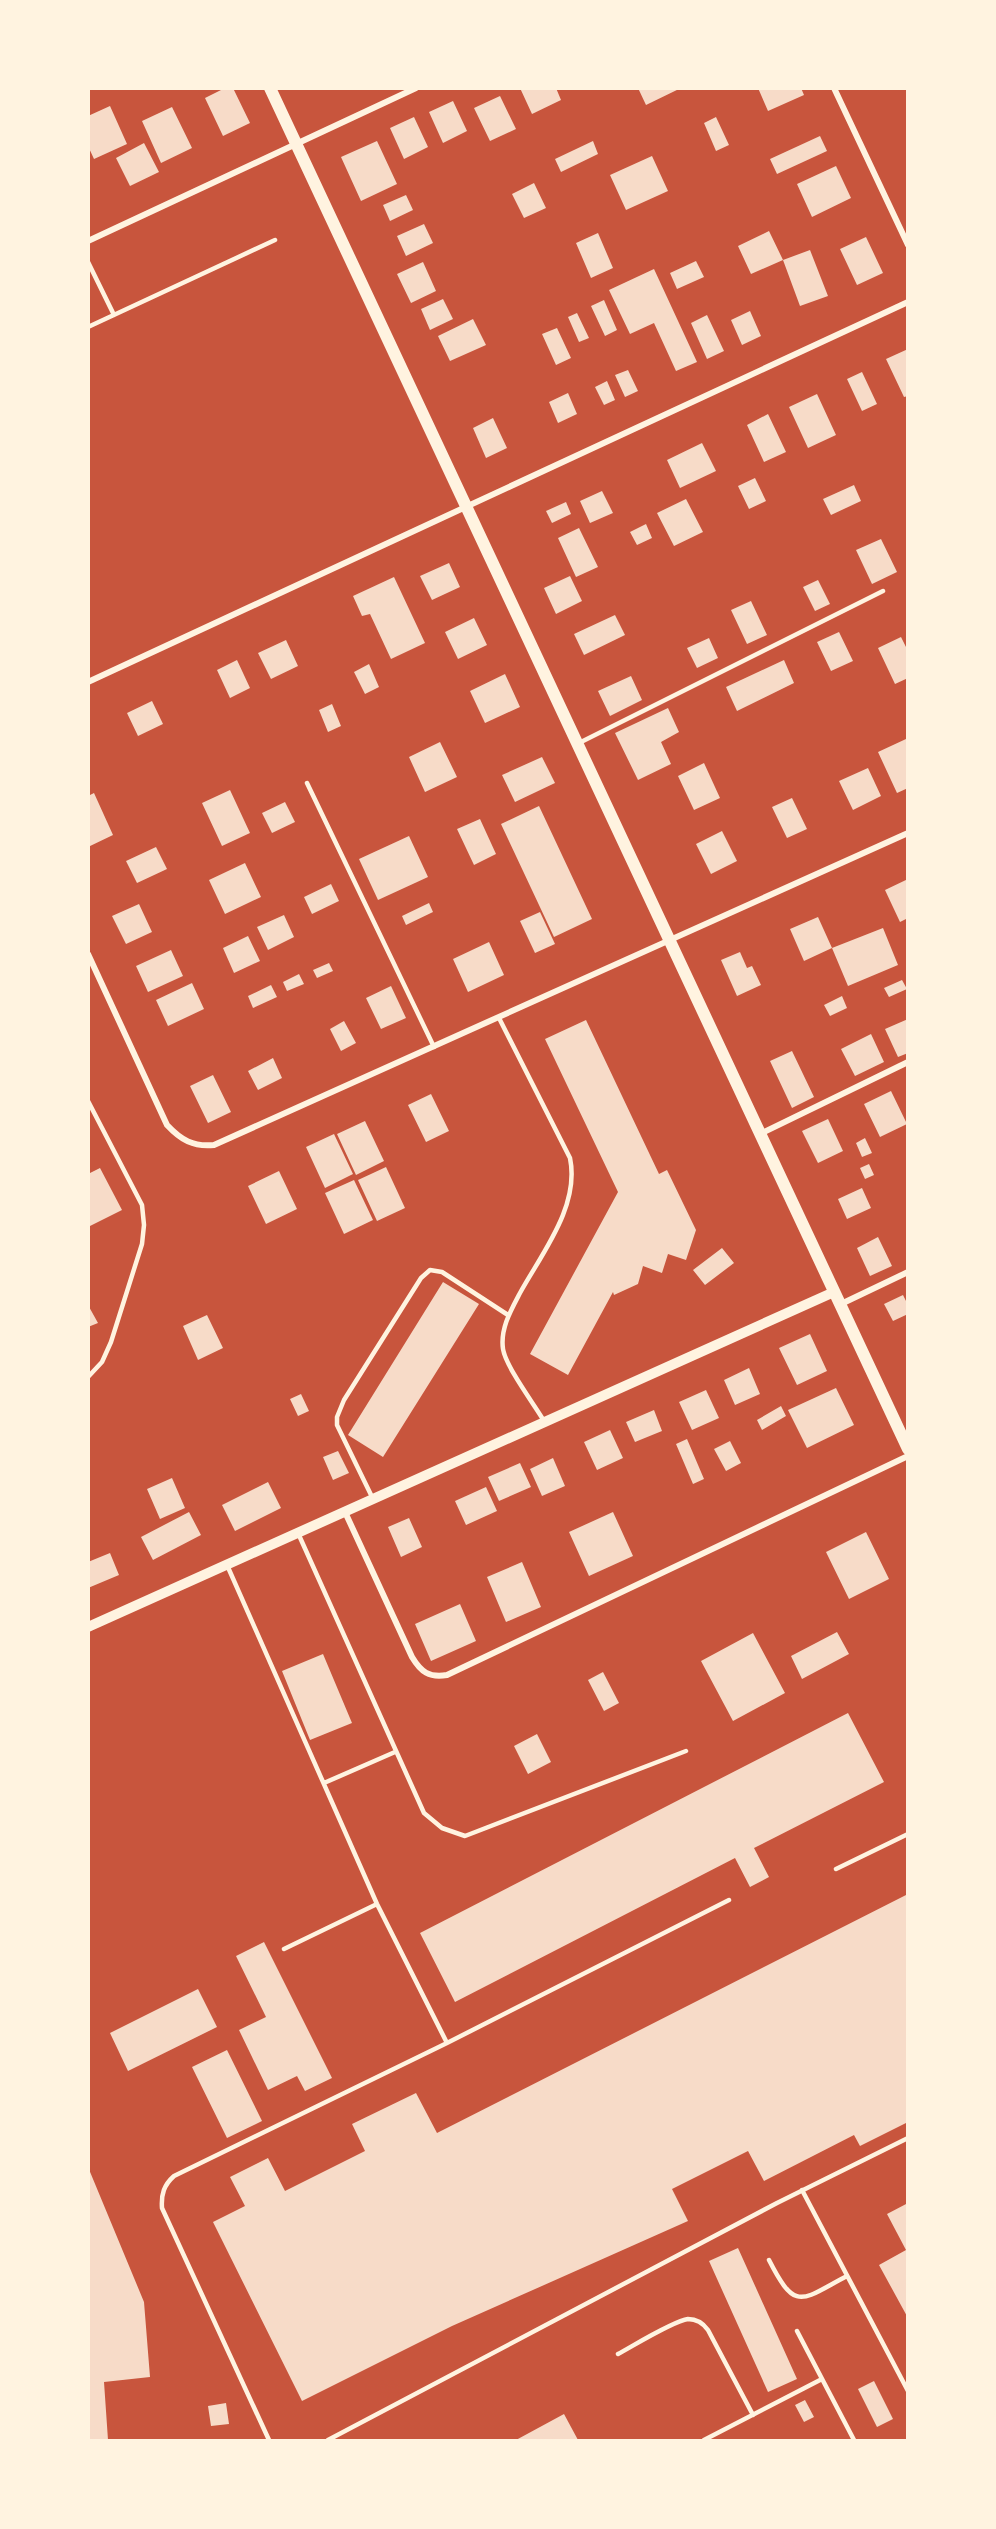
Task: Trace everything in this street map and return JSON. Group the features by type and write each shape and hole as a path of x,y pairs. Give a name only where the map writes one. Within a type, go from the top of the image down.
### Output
{"main road":[{"path":"270,88 908,1449"}],"street":[{"path":"88,241 416,88"},
{"path":"834,88 908,246"},
{"path":"88,682 908,302"},
{"path":"88,954 167,1125 188,1143 202,1146 214,1145 908,833"},
{"path":"760,1134 908,1062"},
{"path":"840,1304 908,1272"},
{"path":"88,1627 834,1292"},
{"path":"345,1512 412,1657 426,1674 436,1677 447,1676 908,1455"}],"lane":[{"path":"88,327 275,240"},
{"path":"88,262 114,315"},
{"path":"577,744 884,591"},
{"path":"307,783 434,1047"},
{"path":"499,1018 570,1158 572,1169 569,1194 561,1220 508,1315 503,1337 506,1359 545,1423"},
{"path":"88,1101 142,1205 144,1225 142,1244 111,1342 102,1362 88,1377"},
{"path":"373,1499 340,1434 337,1417 344,1400 421,1278 430,1270 442,1272 508,1315"},
{"path":"298,1533 424,1813 442,1828 465,1836 686,1751"},
{"path":"227,1565 377,1904 447,2043"},
{"path":"324,1783 396,1752"},
{"path":"836,1869 908,1834"},
{"path":"269,2440 162,2208 163,2190 174,2176 447,2043 729,1900"},
{"path":"284,1949 377,1904"},
{"path":"328,2440 802,2190 908,2138"},
{"path":"802,2190 908,2391"},
{"path":"770,2260 785,2289 799,2297 807,2297 847,2276"},
{"path":"618,2354 680,2322 695,2320 703,2323 753,2415"},
{"path":"797,2331 854,2440"},
{"path":"704,2440 822,2379"}],"building":[{"path":"225,88 233,88 250,123 223,136 205,98"},
{"path":"520,88 556,88 561,100 532,114"},
{"path":"638,88 681,88 646,105"},
{"path":"758,88 801,88 804,95 768,111"},
{"path":"500,96 516,129 490,141 474,108"},
{"path":"453,101 467,131 443,143 429,112"},
{"path":"110,106 127,144 94,159 88,146 88,116"},
{"path":"172,107 192,148 161,163 142,121"},
{"path":"414,117 428,147 404,159 390,128"},
{"path":"716,117 729,145 716,151 704,123"},
{"path":"820,136 827,151 777,174 770,159"},
{"path":"377,141 397,184 361,201 341,157"},
{"path":"593,141 598,154 561,172 555,159"},
{"path":"144,143 159,172 130,186 116,158"},
{"path":"652,156 668,191 626,210 610,175"},
{"path":"836,166 851,198 812,217 797,184"},
{"path":"534,183 546,208 524,218 512,194"},
{"path":"406,195 413,210 390,221 383,205"},
{"path":"424,224 433,243 406,256 397,236"},
{"path":"769,231 783,260 751,274 738,246"},
{"path":"598,233 613,268 591,278 576,243"},
{"path":"866,237 883,273 857,285 840,249"},
{"path":"810,250 828,296 800,306 783,260"},
{"path":"696,261 704,277 677,289 670,273"},
{"path":"423,262 436,291 411,303 397,274"},
{"path":"654,269 697,362 676,371 654,323 630,334 609,290"},
{"path":"443,299 453,319 430,330 421,309"},
{"path":"604,300 617,330 605,336 591,306"},
{"path":"750,311 761,336 742,345 731,320"},
{"path":"577,313 589,338 579,342 568,317"},
{"path":"707,315 724,351 707,359 691,323"},
{"path":"473,319 486,345 450,361 438,336"},
{"path":"557,328 571,358 556,365 542,334"},
{"path":"908,349 908,396 904,397 886,359"},
{"path":"628,370 638,391 625,397 615,375"},
{"path":"862,372 877,404 862,411 847,379"},
{"path":"607,381 615,400 604,405 595,387"},
{"path":"568,393 577,414 558,423 549,402"},
{"path":"817,394 836,435 808,448 789,407"},
{"path":"768,414 786,452 764,462 747,425"},
{"path":"493,418 507,448 486,458 473,428"},
{"path":"702,443 716,471 680,488 667,460"},
{"path":"755,478 766,501 749,509 738,486"},
{"path":"854,485 861,501 831,515 823,499"},
{"path":"602,491 613,513 590,523 580,501"},
{"path":"686,499 703,532 674,546 657,513"},
{"path":"566,502 571,514 552,523 546,511"},
{"path":"646,524 652,538 637,545 630,532"},
{"path":"579,528 598,567 576,577 558,538"},
{"path":"881,539 897,572 872,584 856,550"},
{"path":"449,563 460,587 432,600 420,576"},
{"path":"570,576 582,601 556,614 544,588"},
{"path":"394,577 425,643 391,659 370,614 362,616 353,596"},
{"path":"818,580 830,604 815,611 803,587"},
{"path":"751,601 767,635 747,644 731,610"},
{"path":"615,615 625,635 584,655 574,634"},
{"path":"474,618 487,645 458,659 445,632"},
{"path":"839,632 853,661 831,671 817,642"},
{"path":"901,637 908,651 908,678 895,684 878,648"},
{"path":"709,638 718,658 697,668 687,648"},
{"path":"286,640 298,666 271,679 258,653"},
{"path":"237,660 250,688 230,698 217,670"},
{"path":"784,660 794,683 737,711 726,687"},
{"path":"369,664 379,687 365,694 354,672"},
{"path":"505,674 520,707 485,723 470,691"},
{"path":"631,676 642,700 610,716 598,691"},
{"path":"152,701 163,724 138,736 127,713"},
{"path":"332,704 341,726 328,732 319,710"},
{"path":"668,708 679,732 661,742 671,764 638,780 615,733"},
{"path":"906,739 908,788 897,793 878,752"},
{"path":"440,742 457,777 425,792 409,757"},
{"path":"542,757 555,783 515,802 502,775"},
{"path":"704,763 720,798 694,810 678,776"},
{"path":"868,768 881,796 853,810 839,781"},
{"path":"230,790 250,833 222,846 202,803"},
{"path":"94,793 113,835 88,847 88,796"},
{"path":"792,798 807,829 787,838 772,807"},
{"path":"285,802 295,822 272,833 262,813"},
{"path":"539,806 592,919 554,937 501,824"},
{"path":"480,819 496,854 474,865 457,829"},
{"path":"722,831 737,861 711,874 696,844"},
{"path":"409,836 428,877 378,900 359,859"},
{"path":"156,847 167,869 137,883 126,861"},
{"path":"245,863 261,897 225,914 209,880"},
{"path":"908,879 908,918 900,922 885,890"},
{"path":"331,884 339,901 312,914 304,897"},
{"path":"429,903 433,912 406,925 402,916"},
{"path":"139,904 152,932 126,944 112,916"},
{"path":"540,912 555,944 535,953 520,921"},
{"path":"284,915 294,937 268,950 257,927"},
{"path":"818,917 832,948 804,961 790,929"},
{"path":"883,928 898,965 848,986 832,948"},
{"path":"248,936 260,961 234,973 223,948"},
{"path":"489,942 504,975 468,992 453,959"},
{"path":"171,950 183,976 148,992 136,966"},
{"path":"740,952 747,968 752,966 761,985 737,996 721,960"},
{"path":"329,963 333,971 317,978 313,970"},
{"path":"299,974 304,984 287,991 283,982"},
{"path":"902,980 907,989 889,997 884,988"},
{"path":"192,983 204,1009 168,1026 156,1000"},
{"path":"271,985 277,997 253,1008 248,996"},
{"path":"391,986 406,1018 381,1029 366,998"},
{"path":"842,996 847,1008 830,1016 824,1005"},
{"path":"908,1019 908,1053 898,1057 885,1029"},
{"path":"586,1020 659,1174 667,1170 696,1230 686,1260 668,1254 662,1273 643,1266 638,1284 614,1295 613,1292 568,1375 530,1354 618,1192 545,1039"},
{"path":"344,1021 356,1043 341,1051 330,1029"},
{"path":"871,1034 884,1062 855,1076 841,1049"},
{"path":"792,1051 814,1097 792,1108 770,1061"},
{"path":"273,1058 282,1078 258,1090 248,1071"},
{"path":"213,1075 231,1112 208,1123 190,1086"},
{"path":"891,1091 907,1124 880,1137 864,1104"},
{"path":"431,1094 449,1131 426,1142 408,1105"},
{"path":"828,1119 843,1151 818,1163 802,1131"},
{"path":"365,1121 384,1161 356,1175 337,1134"},
{"path":"334,1134 353,1174 325,1188 306,1147"},
{"path":"865,1138 872,1153 862,1157 856,1143"},
{"path":"869,1164 874,1175 865,1179 860,1168"},
{"path":"386,1167 405,1208 377,1221 358,1180"},
{"path":"100,1168 122,1210 88,1227 88,1174"},
{"path":"279,1171 297,1209 266,1224 248,1186"},
{"path":"354,1180 373,1220 344,1234 325,1193"},
{"path":"862,1188 871,1208 847,1219 838,1199"},
{"path":"878,1237 892,1266 870,1276 857,1248"},
{"path":"722,1248 734,1263 705,1285 693,1270"},
{"path":"443,1282 479,1304 383,1457 348,1435"},
{"path":"903,1295 908,1305 908,1314 893,1321 884,1304"},
{"path":"88,1305 98,1323 88,1327"},
{"path":"207,1315 223,1348 198,1360 183,1326"},
{"path":"810,1334 827,1371 797,1385 779,1348"},
{"path":"749,1368 760,1394 735,1405 724,1380"},
{"path":"836,1388 854,1425 807,1448 788,1410"},
{"path":"706,1390 719,1418 692,1430 679,1402"},
{"path":"301,1394 309,1411 298,1416 290,1399"},
{"path":"781,1406 786,1416 762,1430 757,1420"},
{"path":"654,1410 662,1431 635,1442 626,1422"},
{"path":"610,1430 623,1458 597,1470 584,1442"},
{"path":"687,1439 704,1479 693,1484 676,1444"},
{"path":"730,1441 741,1463 726,1471 714,1449"},
{"path":"338,1451 349,1473 333,1480 323,1457"},
{"path":"553,1458 565,1486 542,1496 530,1469"},
{"path":"520,1463 531,1487 499,1501 488,1477"},
{"path":"172,1478 185,1508 160,1519 147,1489"},
{"path":"268,1482 281,1508 235,1531 222,1505"},
{"path":"486,1487 497,1511 466,1525 455,1501"},
{"path":"189,1512 201,1535 153,1560 141,1537"},
{"path":"613,1512 633,1556 589,1576 569,1532"},
{"path":"409,1518 422,1547 401,1557 388,1527"},
{"path":"866,1532 889,1579 849,1599 826,1552"},
{"path":"110,1553 119,1575 88,1588 88,1562"},
{"path":"522,1562 541,1607 506,1622 487,1577"},
{"path":"460,1604 476,1641 431,1661 415,1624"},
{"path":"837,1632 849,1654 802,1679 791,1656"},
{"path":"753,1633 785,1693 733,1721 701,1661"},
{"path":"323,1654 352,1723 310,1740 282,1671"},
{"path":"603,1672 619,1703 604,1711 588,1680"},
{"path":"848,1713 884,1782 754,1848 769,1877 750,1887 735,1858 455,2002 420,1933"},
{"path":"537,1734 551,1762 528,1774 514,1746"},
{"path":"908,1894 908,2122 860,2146 854,2135 764,2181 748,2151 672,2189 688,2221 452,2326 302,2401 213,2222 245,2206 230,2177 268,2158 285,2191 365,2151 352,2124 416,2093 437,2133"},
{"path":"264,1942 332,2078 305,2091 297,2076 268,2090 239,2030 266,2017 236,1956"},
{"path":"198,1989 217,2027 128,2071 110,2033"},
{"path":"227,2050 262,2121 227,2138 192,2067"},
{"path":"88,2167 144,2302 150,2377 104,2382 108,2440 88,2440"},
{"path":"908,2203 908,2318 879,2265 906,2250 887,2214"},
{"path":"738,2248 797,2379 768,2392 709,2261"},
{"path":"874,2381 893,2419 877,2427 858,2389"},
{"path":"805,2400 814,2417 804,2422 795,2405"},
{"path":"226,2403 229,2424 211,2426 208,2406"},
{"path":"564,2414 578,2440 516,2440"}]}
